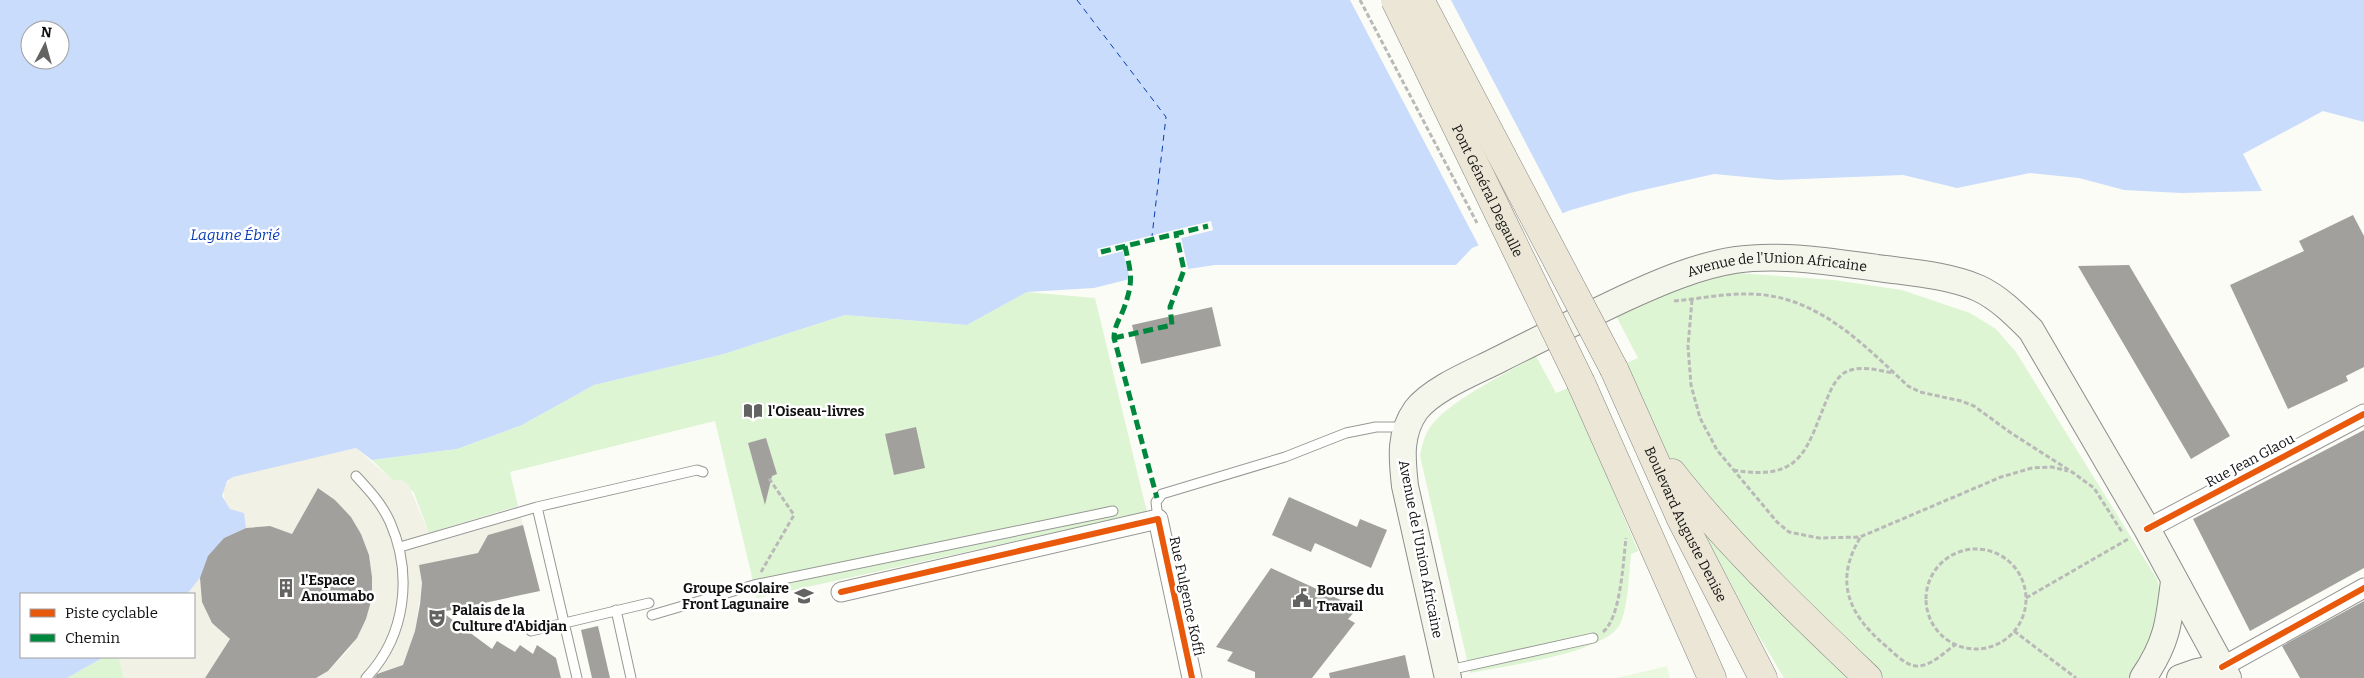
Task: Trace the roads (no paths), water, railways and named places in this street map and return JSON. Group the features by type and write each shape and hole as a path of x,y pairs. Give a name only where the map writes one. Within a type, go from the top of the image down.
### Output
{"highway":[{"name":"Pont Général Degaulle","path":"1395,0 1581,383 1712,677"},
{"name":"Pont Général Degaulle","path":"1420,0 1614,369"},
{"name":"Boulevard Auguste Denise","path":"1614,369 1712,582 1763,678"},
{"path":"1646,440 1700,509 1793,606 1868,678"}],"main road":[{"name":"Avenue de l'Union Africaine","path":"1447,674 1405,486 1401,455 1406,428 1418,409 1458,380 1570,323 1657,284 1702,268 1736,260 1778,259 1838,263 1948,279 1978,288 2006,306 2030,330 2135,539 2174,581 2225,673"},
{"path":"2143,678 2165,640 2169,624 2174,581"},
{"path":"2180,678 2197,672 2225,673"}],"street":[{"name":"Rue Jean Glaou","path":"2135,539 2364,414"},
{"path":"841,592 1158,519"},
{"name":"Rue Fulgence Koffi","path":"1158,519 1192,678"},
{"path":"2225,673 2364,588"}],"lane":[{"name":"Rue Fulgence Koffi","path":"1158,519 1156,502 1162,494 1285,457 1346,433 1376,427 1406,428"},
{"path":"400,547 538,507 697,470 703,472"},
{"path":"356,476 376,498 390,520 400,547 404,575 403,603 396,629 384,655 366,678"},
{"path":"538,507 577,678"},
{"path":"652,615 754,585 1113,511"},
{"path":"532,631 649,603"},
{"path":"616,610 631,678"},
{"path":"1447,674 1593,638"}],"water":[{"name":"Lagune Ébrié","path":"0,0 2364,0 2364,122 2323,111 2243,154 2262,191 2181,193 2124,190 2079,178 2030,173 1957,188 1903,175 1778,180 1714,174 1630,193 1571,210 1472,248 1456,265 1215,265 1188,269 1181,238 1213,230 1210,222 1097,249 1099,257 1123,251 1130,279 1094,288 1027,292 967,325 845,315 724,354 594,385 522,425 457,449 372,460 356,448 233,477 227,481 222,496 230,509 244,513 246,528 224,538 200,578 188,593 20,593 20,658 102,658 67,678 0,678"}],"place":[{"name":"l'Oiseau-livres","path":"753,411"},
{"name":"l'Espace Anoumabo","path":"286,588"},
{"name":"Groupe Scolaire Front Lagunaire","path":"804,596"},
{"name":"Bourse du Travail","path":"1302,598"},
{"name":"Palais de la Culture d'Abidjan","path":"437,618"}]}
